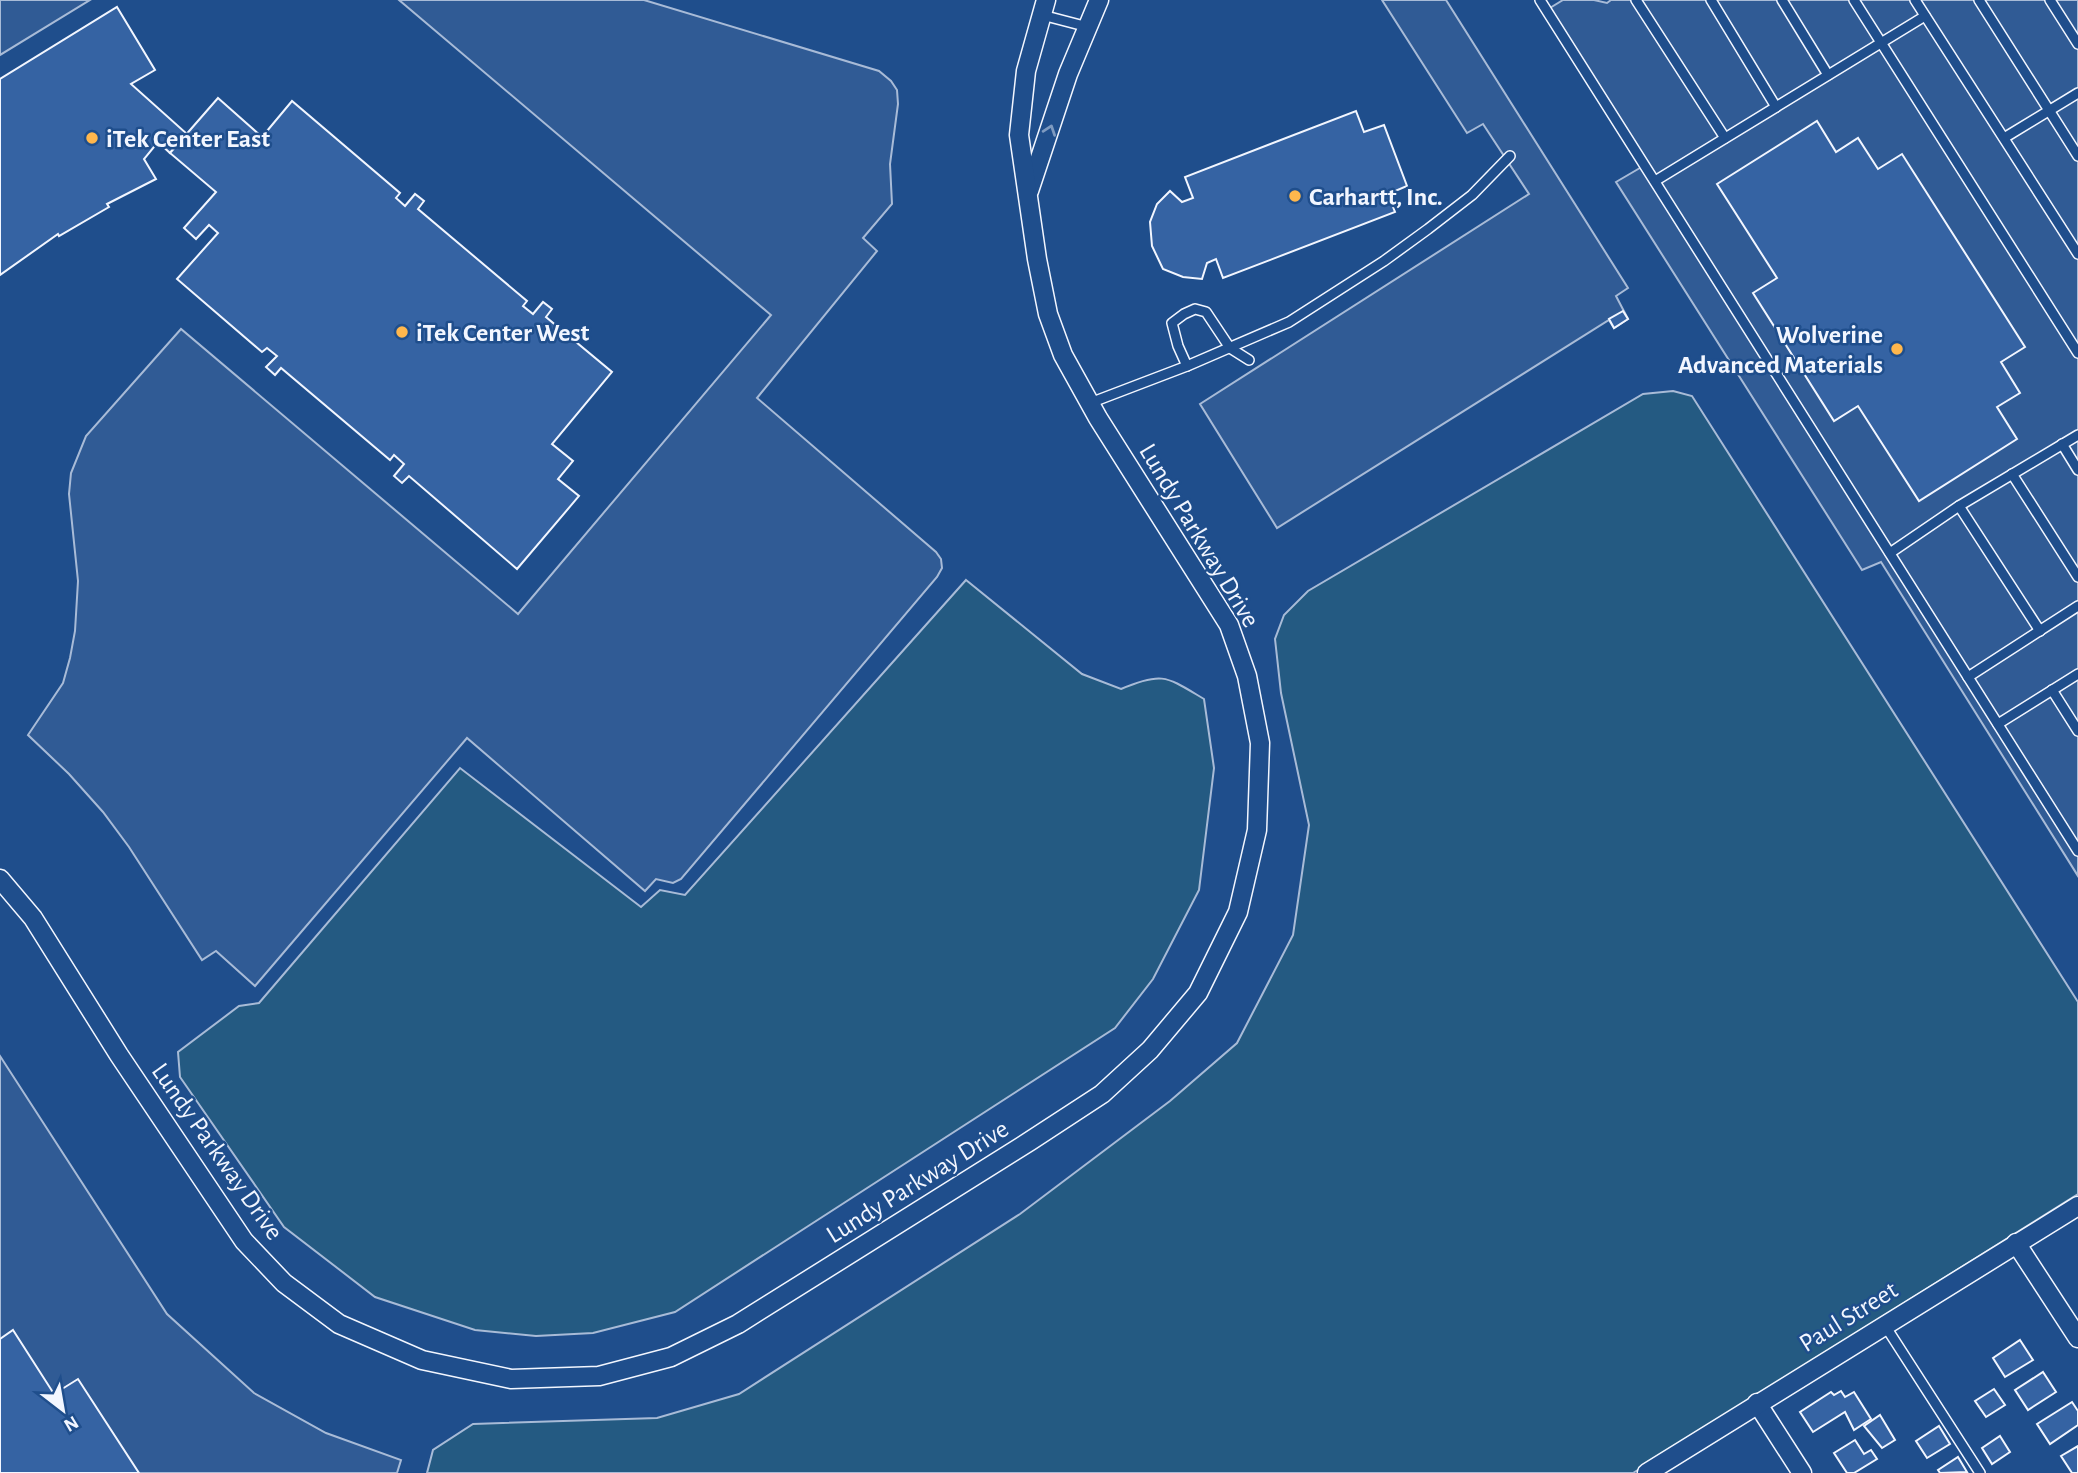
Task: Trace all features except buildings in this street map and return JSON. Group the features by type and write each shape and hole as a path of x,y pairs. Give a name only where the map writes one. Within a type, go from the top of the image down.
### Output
{"street":[{"name":"Lundy Parkway Drive","path":"1028,194 1068,74 1099,0"},
{"name":"Lundy Parkway Drive","path":"0,879 33,918 119,1055 244,1241 284,1283 339,1324 422,1360 511,1379 599,1376 671,1357 738,1324 1030,1142 1102,1094 1150,1050 1198,993 1238,912 1257,830 1260,743 1247,676 1229,625 1090,403 1063,355 1048,314 1019,135 1026,71 1044,7"},
{"name":"Paul Street","path":"1647,1473 2078,1206"},
{"path":"2016,1243 2078,1338"},
{"path":"1758,1403 1802,1473"}],"lane":[{"path":"1540,0 2078,851"},
{"path":"1636,0 1726,138"},
{"path":"1710,0 1776,107"},
{"path":"1782,0 1828,75"},
{"path":"1854,0 2078,353"},
{"path":"1915,0 2078,254"},
{"path":"1979,0 2078,156"},
{"path":"2050,0 2078,44"},
{"path":"1044,7 1088,27"},
{"path":"1655,181 1925,16"},
{"path":"2004,138 2078,93"},
{"path":"1090,403 1187,366 1289,321 1384,261 1472,195 1510,156"},
{"path":"1187,366 1172,323 1195,309 1206,312 1230,348 1249,360"},
{"path":"1890,553 1959,506 2078,435"},
{"path":"2062,444 2078,470"},
{"path":"2012,474 2078,577"},
{"path":"1959,506 2040,631"},
{"path":"1968,677 2078,607"},
{"path":"1998,724 2078,674"},
{"path":"2052,690 2078,731"},
{"path":"1885,1324 1980,1473"}],"shaded area":[{"path":"0,0 90,0 0,55"},
{"path":"399,0 644,0 879,71 891,81 897,90 898,104 890,164 892,204 863,238 877,251 757,398 936,552 941,559 942,568 681,879 673,883 656,879 645,891 467,738 255,986 216,951 202,960 129,847 103,812 69,774 28,735 63,683 70,658 75,631 78,581 69,494 71,473 86,436 181,329 518,614 771,315"},
{"path":"1382,0 1446,0 1628,288 1616,296 1628,319 1614,328 1609,320 1277,528 1200,404 1529,194 1483,124 1467,133"},
{"path":"1563,0 1594,0 1607,3 1611,0 2078,0 2078,876 1881,562 1862,570 1616,182 1645,165 1545,11"},
{"path":"1673,391 1692,396 2078,1002 2078,1194 1633,1473 427,1473 433,1450 473,1424 657,1418 739,1394 1020,1214 1170,1101 1237,1043 1293,935 1309,825 1281,693 1275,639 1284,615 1308,591 1643,394"},
{"path":"966,580 1082,674 1121,689 1146,680 1164,679 1173,681 1204,699 1214,768 1199,890 1153,979 1115,1028 675,1312 593,1333 536,1336 475,1330 375,1297 284,1227 180,1077 178,1052 239,1006 259,1003 460,768 641,907 660,890 685,895"},
{"path":"0,1056 167,1314 254,1393 326,1433 401,1460 397,1473 0,1473"}],"place":[{"name":"iTek Center East","path":"92,138"},
{"name":"Carhartt, Inc.","path":"1295,196"},
{"name":"iTek Center West","path":"402,332"},
{"name":"Wolverine Advanced Materials","path":"1897,349"}]}
